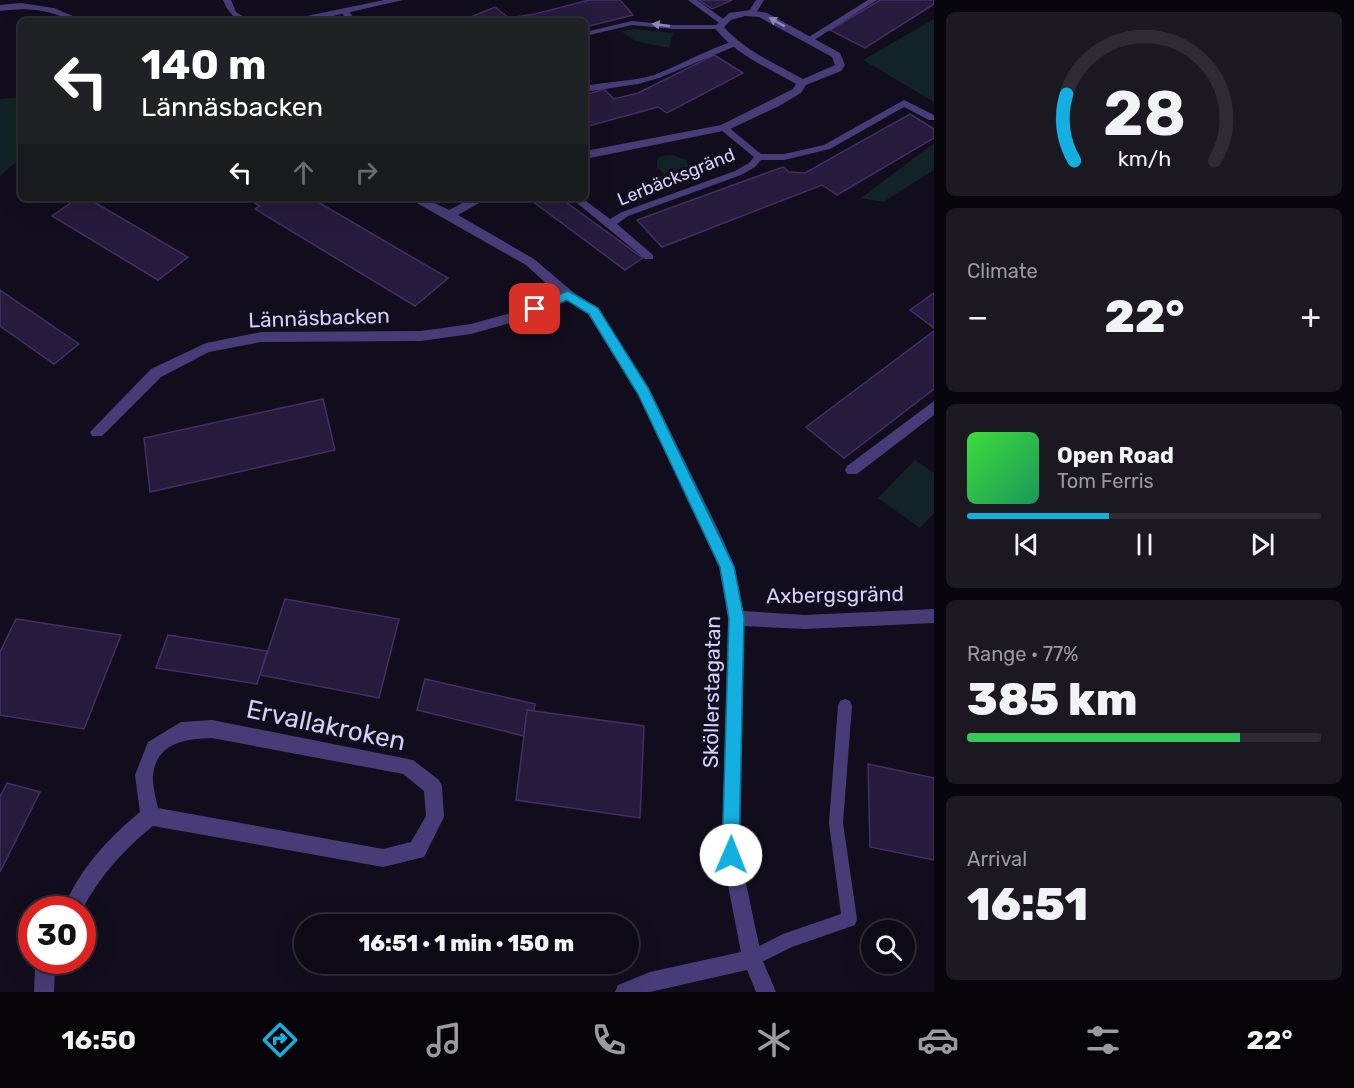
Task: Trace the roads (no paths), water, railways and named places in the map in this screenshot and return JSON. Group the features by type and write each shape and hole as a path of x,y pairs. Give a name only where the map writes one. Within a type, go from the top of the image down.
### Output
{"street":[{"path":"311,18 398,0"},
{"path":"0,8 42,3 74,18"},
{"path":"753,11 741,12 721,24 735,43 802,83"},
{"name":"Lerbäcksgränd","path":"588,154 724,128 775,104 797,91 802,83 837,69 840,65 836,55 753,11"},
{"name":"Sköllerstagatan","path":"420,201 530,262 568,295 593,311 644,392 727,567 736,618 731,855 752,959 766,992"},
{"path":"449,215 476,201"},
{"name":"Lännäsbacken","path":"97,432 156,372 206,348 261,338 421,336 471,329 519,316 568,295"},
{"path":"852,470 934,407"},
{"name":"Axbergsgränd","path":"736,618 805,622 934,616"},
{"name":"Ervallakroken","path":"212,729 407,766 432,786 435,817 417,850 382,858 150,816 144,775 154,748 181,731 212,729"},
{"path":"80,896 119,841 150,816"},
{"path":"625,992 650,982 752,959"},
{"path":"44,992 45,974"}],"lane":[{"path":"227,0 233,13 242,18"},
{"path":"692,0 721,24"},
{"path":"753,11 760,0"},
{"path":"808,40 873,0"},
{"path":"344,11 350,18"},
{"path":"588,33 632,23 673,27 721,24"},
{"path":"588,88 644,80 707,52 735,43"},
{"name":"Lerbäcksgränd","path":"724,128 759,158 784,158 827,147 904,103 932,118"},
{"name":"Lerbäcksgränd","path":"580,201 610,224 625,214 738,173 759,158"},
{"path":"610,224 649,257"},
{"path":"752,959 789,940 849,919 836,823 845,706"}]}
